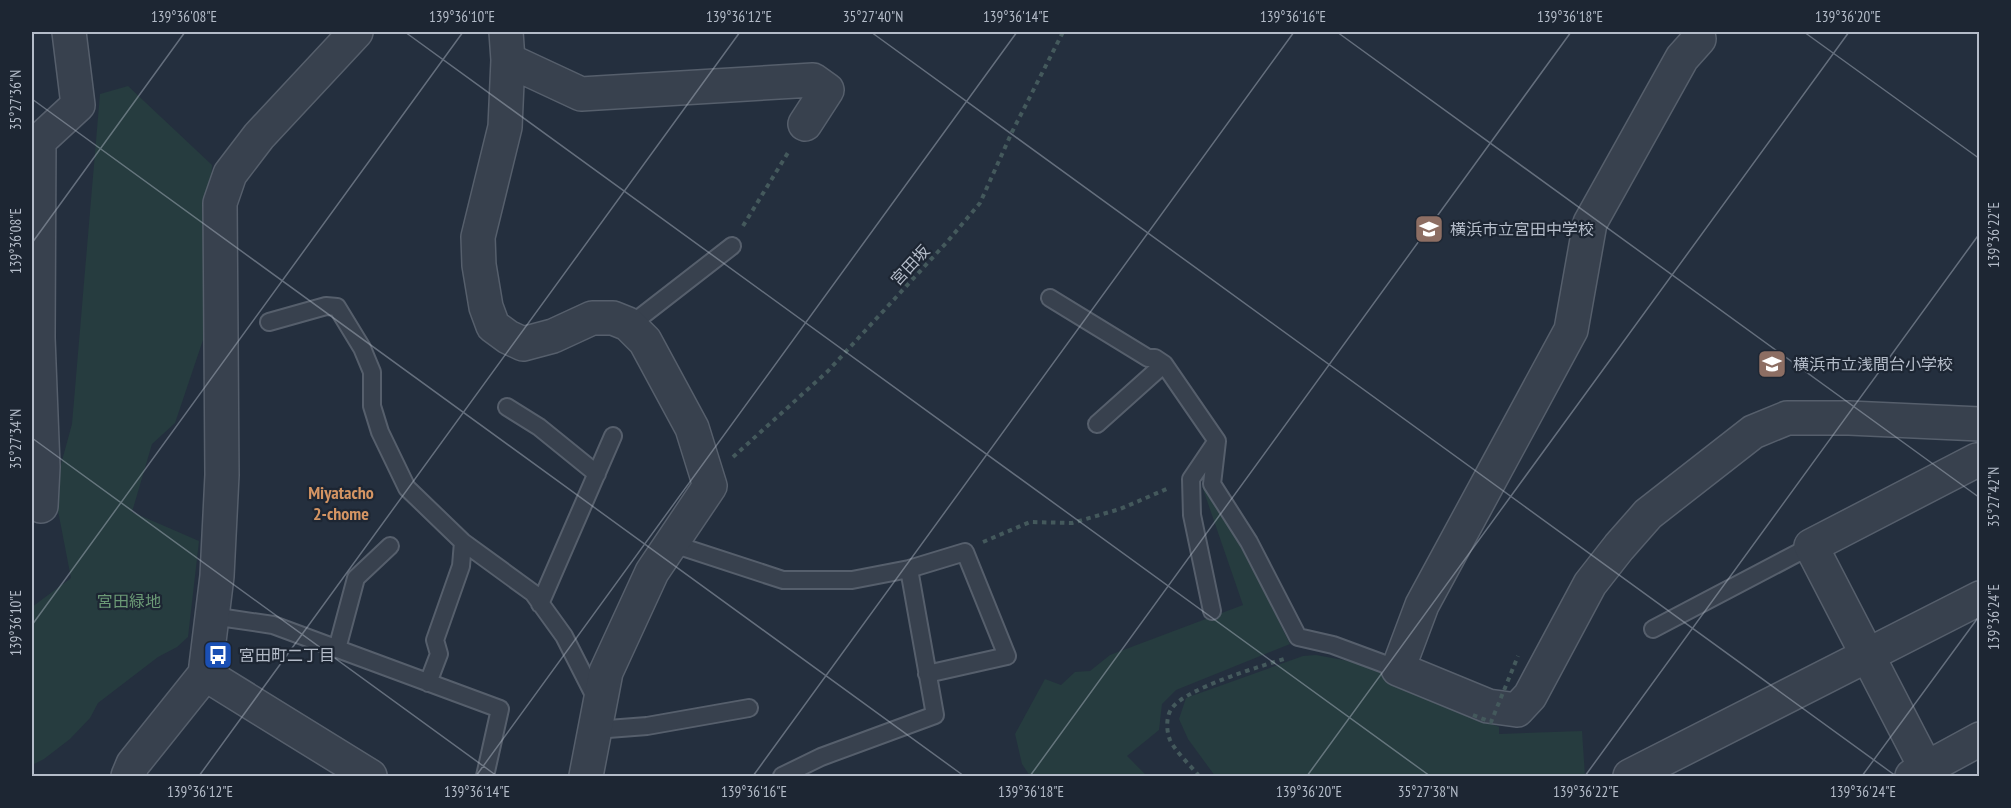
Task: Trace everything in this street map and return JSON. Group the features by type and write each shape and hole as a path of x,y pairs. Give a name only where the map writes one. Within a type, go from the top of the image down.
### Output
{"street":[{"path":"41,506 43,467 35,145 78,105 69,32"},
{"path":"128,777 133,764 205,674 217,576 230,331 220,202 230,174 259,136 356,32"},
{"path":"1702,34 1682,58 1590,223 1571,330 1422,605 1398,669 1488,706 1517,710 1530,696 1590,584 1619,547 1648,514 1753,432 1786,418 1849,418 1980,424"},
{"path":"507,46 581,94 813,80 827,90 806,124"},
{"path":"507,46 505,127 478,237 479,265 486,307 493,326 508,338 523,344 553,336 592,318 613,318 629,326 645,342 692,428 710,486 652,572 606,672 586,777"},
{"path":"1977,460 1811,546 1868,656 1922,774 1980,739"},
{"path":"1630,777 1980,598"},
{"path":"205,674 370,777"}],"lane":[{"path":"629,326 732,246"},
{"path":"1050,298 1148,358 1155,358 1164,364 1217,441 1212,484 1248,542 1298,637 1333,645 1398,669"},
{"path":"269,322 326,306 336,307 362,348 372,372 372,406 380,432 407,488 463,542 533,593 564,636 597,717 647,726 749,708"},
{"path":"1096,424 1164,364"},
{"path":"507,407 539,427 597,474"},
{"path":"540,604 613,436"},
{"path":"1212,611 1192,515 1191,479 1217,441"},
{"path":"428,683 439,654 435,640 461,566 463,542"},
{"path":"670,543 783,580 852,580 909,569 965,552 1007,656 927,674"},
{"path":"337,650 356,578 390,546"},
{"path":"1653,629 1811,546"},
{"path":"782,777 821,757 934,715 909,569"},
{"path":"212,616 273,625 500,709 485,777"}],"path":[{"name":"宮田坂","path":"725,464 828,371 980,203 1012,132 1063,32"},
{"path":"732,246 806,124"},
{"path":"965,552 1030,522 1072,523 1120,509 1169,488"},
{"path":"1199,777 1170,740 1167,723 1172,708 1187,695 1256,667 1295,656"},
{"path":"1473,715 1491,722 1518,656"}],"green space":[{"name":"宮田緑地","path":"128,86 212,165 204,337 175,423 152,444 132,512 199,541 188,637 98,703 90,718 70,739 44,759 32,765 32,607 71,578 54,490 72,424 100,94"},
{"path":"1202,486 1235,532 1290,644 1176,690 1162,704 1159,730 1127,756 1147,776 1030,776 1022,764 1015,734 1045,679 1061,685 1075,672 1090,671 1110,655 1243,605"},
{"path":"1316,655 1365,664 1448,694 1444,703 1499,727 1499,734 1582,731 1585,776 1215,776 1188,739 1179,719 1186,698 1303,656"}],"place":[{"name":"横浜市立宮田中学校","path":"1429,229"},
{"name":"横浜市立浅間台小学校","path":"1772,364"},
{"name":"宮田町二丁目","path":"218,655"}],"district":[{"name":"Miyatacho 2-chome","path":"341,502"}]}
